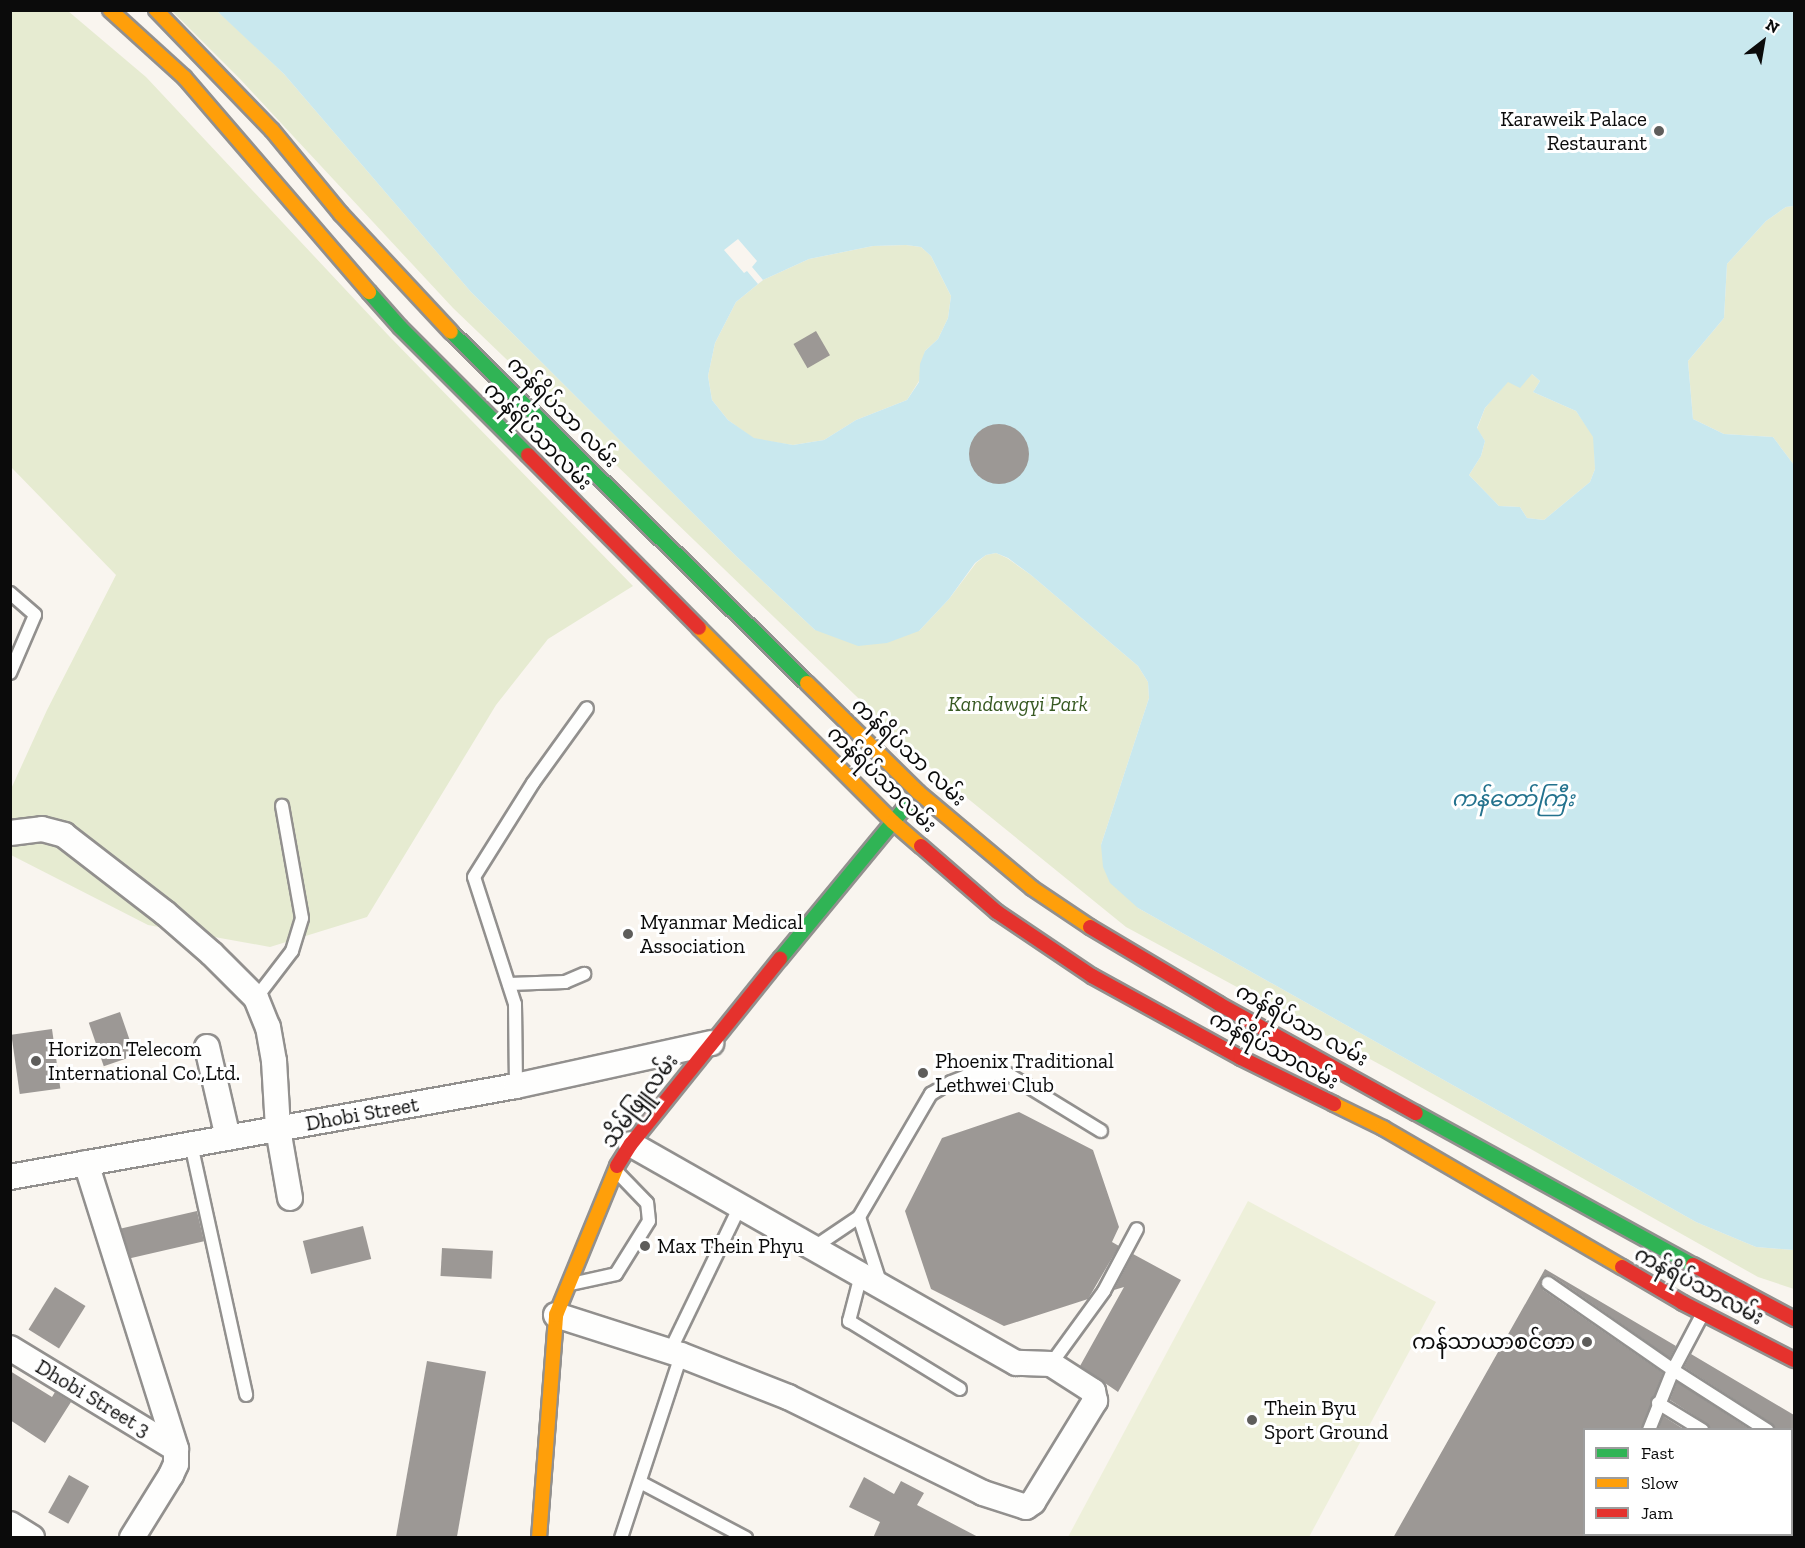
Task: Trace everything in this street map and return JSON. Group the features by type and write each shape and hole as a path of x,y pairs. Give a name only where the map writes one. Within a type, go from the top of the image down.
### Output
{"main road":[{"name":"ကန်ရိပ်သာလမ်း","path":"110,10 184,77 400,327 893,822 997,912 1092,976 1242,1058 1393,1133 1703,1314 1794,1360"},
{"name":"ကန်ရိပ်သာ လမ်း","path":"156,10 272,130 341,214 420,301 918,792 1032,888 1107,938 1219,1004 1561,1194 1778,1312 1794,1318"},
{"name":"သိမ်ဖြူလမ်း","path":"539,1538 556,1315 615,1169 631,1144 711,1043 918,792"}],"street":[{"path":"10,833 42,829 64,835 165,913 212,954 256,998 268,1027 274,1060 278,1129 291,1198"},
{"name":"Dhobi Street","path":"10,1177 516,1086 711,1043"},
{"path":"207,1047 228,1138"},
{"path":"556,1315 675,1353 788,1397 983,1493 1026,1507 1033,1502 1095,1401 1092,1391 1051,1364 1016,1363 631,1144"},
{"path":"86,1163 176,1456 132,1538"},
{"name":"Dhobi Street 3","path":"10,1348 176,1456"},
{"path":"10,1524 32,1538"}],"lane":[{"path":"10,592 35,615 10,673"},
{"path":"516,1086 515,1004 474,877 533,783 587,708"},
{"path":"256,998 291,951 302,918 282,806"},
{"path":"509,984 566,982 584,974"},
{"path":"813,1248 859,1217 931,1094 951,1082 975,1073 1008,1074 1101,1131"},
{"path":"191,1144 246,1395"},
{"path":"567,1285 616,1274 649,1221 647,1203 615,1169"},
{"path":"621,1538 640,1482 675,1353 740,1206"},
{"path":"859,1217 871,1280 849,1321 960,1389"},
{"path":"1051,1364 1104,1291 1137,1228"},
{"path":"1548,1283 1673,1370 1764,1428"},
{"path":"1778,1312 1794,1308"},
{"path":"1650,1428 1673,1370 1703,1314"},
{"path":"1658,1403 1699,1428"},
{"path":"640,1482 746,1538"}],"green space":[{"path":"11,11 68,11 146,77 389,336 633,586 548,639 496,705 367,917 270,947 148,925 11,855 11,789 47,710 116,575 11,467"},
{"name":"Kandawgyi Park","path":"172,11 217,11 284,74 471,292 737,557 815,630 919,631 949,599 976,563 986,555 996,553 1031,575 1138,666 1148,682 1149,698 1101,845 1138,908 1696,1222 1756,1247 1794,1250 1794,1289 1758,1277 1392,1071 1126,927 935,772 453,308 241,80"},
{"path":"1794,206 1794,465 1773,437 1724,434 1693,419 1688,361 1724,318 1727,264 1766,221 1786,207"},
{"path":"873,246 921,247 931,256 951,296 948,318 938,339 925,351 919,381 907,400 856,420 824,440 793,445 754,439 728,420 712,400 708,376 715,343 736,302 763,280 809,259"},
{"path":"1532,374 1540,381 1533,392 1576,411 1594,437 1595,469 1590,482 1544,520 1527,518 1520,507 1499,506 1469,475 1481,456 1485,441 1477,429 1485,408 1508,381"},
{"name":"Thein Byu Sport Ground","path":"1248,1201 1436,1302 1309,1537 1068,1537"}],"water":[{"name":"ကန်တော်ကြီး","path":"217,11 1794,11 1794,206 1786,207 1766,221 1727,264 1724,318 1688,361 1693,419 1724,434 1773,437 1794,465 1794,1250 1756,1247 1696,1222 1138,908 1110,883 1103,867 1101,845 1149,698 1148,682 1138,666 1031,575 1008,558 996,553 986,555 975,563 949,599 919,631 887,643 858,646 815,630 737,557 471,292 284,74","holes":["873,246 921,247 931,256 951,296 948,318 938,339 925,351 920,364 919,382 907,400 856,420 824,440 793,445 754,438 728,420 712,400 708,376 715,343 736,302 763,280 809,259","1532,374 1540,381 1533,392 1576,411 1593,437 1595,469 1590,482 1544,520 1527,518 1520,507 1499,506 1469,475 1481,456 1485,441 1477,428 1485,408 1508,382 1520,388"]}],"pier":[{"path":"738,239 757,261 752,267 763,280 758,284 747,271 744,273 724,250"}],"building":[{"path":"816,331 830,355 807,368 793,344"},
{"path":"999,424 1011,426 1024,437 1029,454 1027,466 1016,479 999,484 987,482 974,471 969,454 971,442 982,429"},
{"path":"120,1012 135,1055 104,1066 89,1023"},
{"name":"Horizon Telecom International Co.,Ltd.","path":"52,1029 60,1088 20,1094 11,1035"},
{"path":"1019,1112 1093,1150 1119,1227 1112,1242 1119,1246 1088,1299 1004,1326 931,1289 905,1211 942,1138"},
{"path":"197,1211 204,1241 127,1259 120,1229"},
{"path":"363,1226 371,1259 311,1274 303,1241"},
{"path":"442,1248 493,1251 491,1279 441,1276"},
{"path":"1133,1254 1181,1280 1118,1392 1080,1366 1124,1287 1114,1290"},
{"name":"ကန်သာယာစင်တာ","path":"1545,1269 1676,1346 1670,1358 1553,1276 1545,1275 1541,1279 1543,1290 1663,1373 1642,1428 1583,1428 1584,1538 1393,1538"},
{"path":"55,1287 86,1306 59,1348 29,1329"},
{"path":"1691,1354 1794,1415 1794,1430 1793,1428 1774,1428 1771,1423 1684,1367"},
{"path":"427,1361 486,1371 457,1538 396,1537"},
{"path":"10,1371 52,1397 55,1392 71,1402 45,1443 10,1420"},
{"path":"1677,1382 1748,1428 1709,1428 1706,1423 1670,1400"},
{"path":"1663,1416 1682,1428 1659,1428"},
{"path":"69,1475 89,1486 68,1524 48,1513"},
{"path":"864,1477 894,1494 901,1481 924,1493 917,1505 980,1538 873,1538 880,1522 849,1507"}],"traffic: fast":[{"path":"369,292 400,327 528,455"},
{"path":"451,332 807,683"},
{"path":"780,959 907,805"},
{"path":"1416,1113 1693,1265"}],"traffic: slow":[{"path":"110,10 184,77 369,292"},
{"path":"156,10 272,130 341,214 451,332"},
{"path":"699,628 893,822 921,846"},
{"path":"807,683 918,792 1032,888 1090,927"},
{"path":"1334,1104 1383,1128 1622,1267"},
{"path":"539,1538 556,1315 617,1166"}],"traffic: jam":[{"path":"528,455 699,628"},
{"path":"921,846 997,912 1092,976 1241,1058 1334,1104"},
{"path":"1090,927 1219,1004 1416,1113"},
{"path":"617,1166 631,1144 780,959"},
{"path":"1693,1265 1794,1319"},
{"path":"1622,1267 1683,1303 1794,1360"}],"place":[{"name":"Karaweik Palace Restaurant","path":"1659,131"},
{"name":"Myanmar Medical Association","path":"628,934"},
{"name":"Horizon Telecom International Co.,Ltd.","path":"36,1061"},
{"name":"Phoenix Traditional Lethwei Club","path":"923,1073"},
{"name":"Max Thein Phyu","path":"645,1246"},
{"name":"ကန်သာယာစင်တာ","path":"1587,1342"},
{"name":"Thein Byu Sport Ground","path":"1252,1420"}]}
